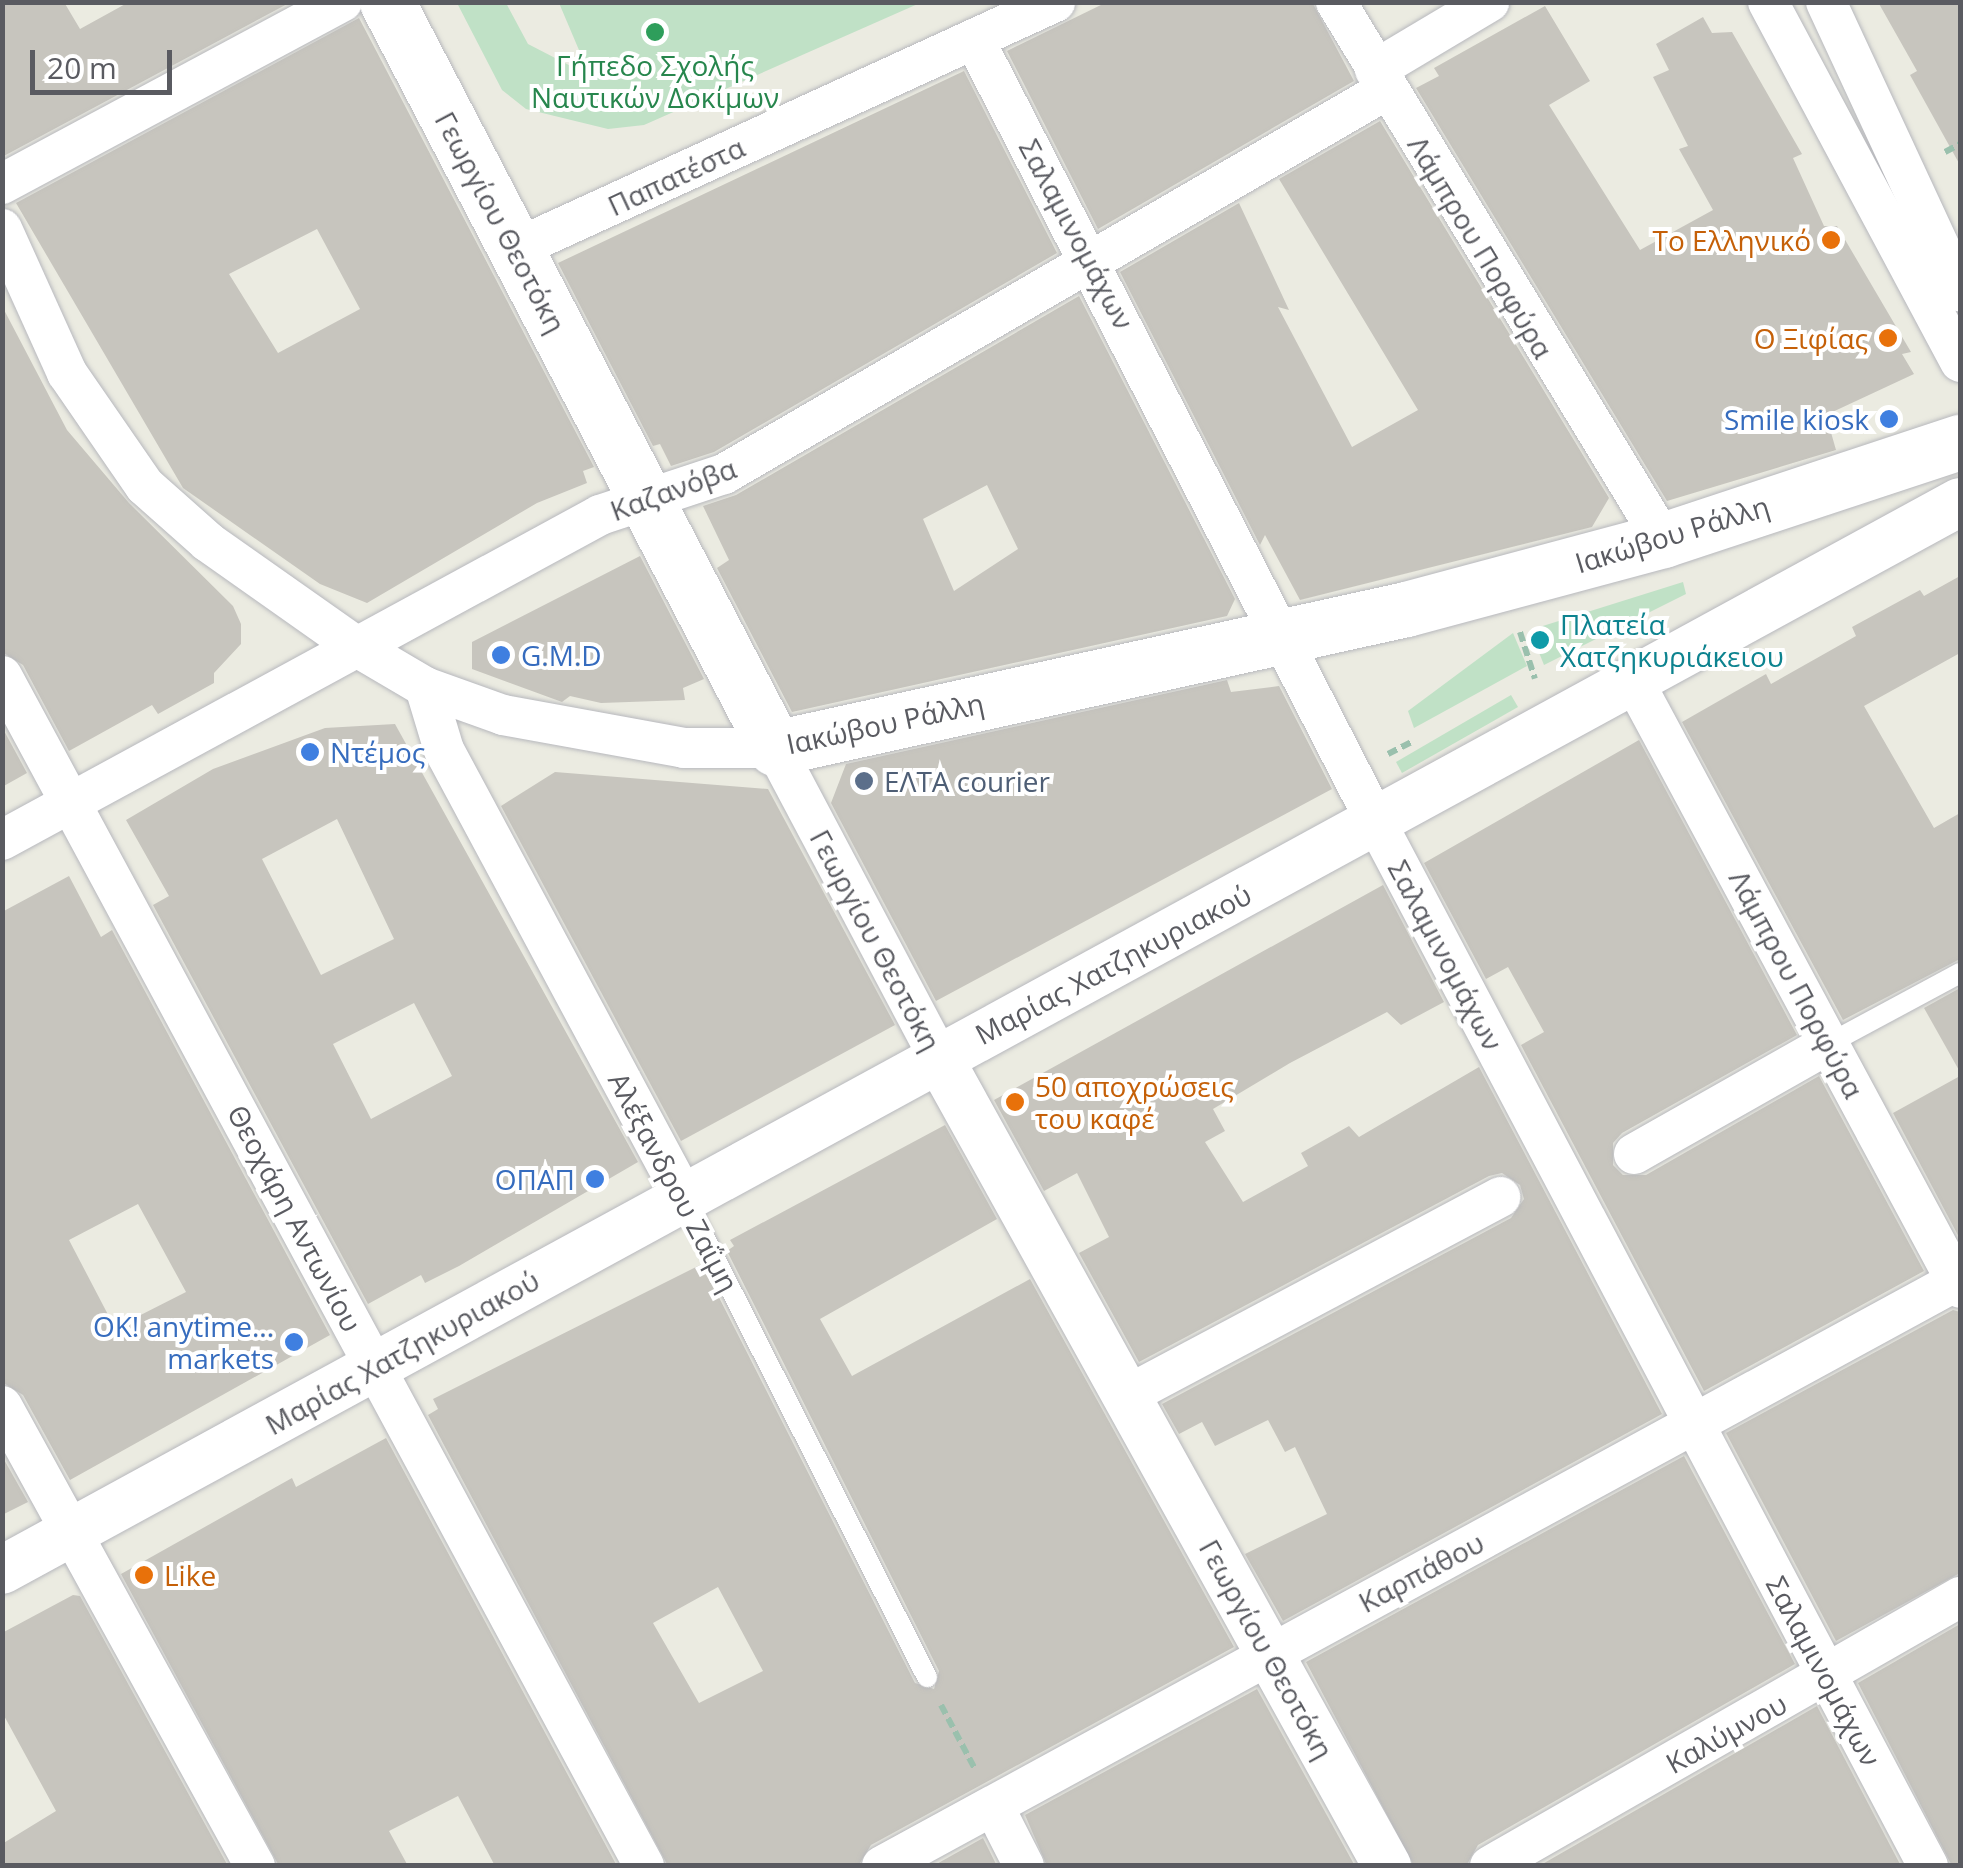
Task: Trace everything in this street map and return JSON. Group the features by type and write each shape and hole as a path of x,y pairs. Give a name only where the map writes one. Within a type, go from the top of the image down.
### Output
{"main road":[{"name":"Γεωργίου Θεοτόκη","path":"387,2 776,748"},
{"name":"Ιακώβου Ράλλη","path":"776,748 1283,635 1663,540 1960,442"}],"street":[{"path":"2,184 342,2"},
{"name":"Παπατέστα","path":"516,249 1055,2"},
{"name":"Λάμπρου Πορφύρα","path":"1336,2 1663,540"},
{"name":"Καζανόβα","path":"2,840 600,515 724,474 1094,265 1380,80 1489,2"},
{"path":"1768,2 1960,362"},
{"path":"1826,2 1960,291"},
{"name":"Σαλαμινομάχων","path":"974,39 1094,265 1376,822 1928,1866"},
{"name":"Ιακώβου Ράλλη","path":"2,229 67,372 144,486 208,542 357,648 425,686 503,715 594,736 684,748 776,748"},
{"name":"Μαρίας Χατζηκυριακού","path":"2,1570 1960,502"},
{"name":"Θεοχάρη Αντωνίου","path":"2,676 644,1866"},
{"name":"Λάμπρου Πορφύρα","path":"1632,680 1959,1282"},
{"name":"Αλέξανδρου Ζαΐμη","path":"425,686 444,750 685,1199"},
{"name":"Γεωργίου Θεοτόκη","path":"776,748 938,1058 1387,1866"},
{"path":"1634,1154 1830,1043"},
{"path":"1126,1396 1500,1198"},
{"name":"Καρπάθου","path":"882,1866 1959,1282"},
{"path":"2,1406 255,1866"},
{"name":"Καλύμνου","path":"1490,1866 1960,1597"},
{"path":"994,1807 1024,1866"}],"lane":[{"path":"1830,1043 1960,972"},
{"name":"Αλέξανδρου Ζαΐμη","path":"685,1199 926,1677"}],"path":[{"path":"1516,622 1539,677"},
{"path":"926,1677 994,1807"}],"green space":[{"path":"457,3 506,3 528,44 590,76 559,3 920,3 644,125 608,129 526,109 502,90"},
{"path":"1683,582 1686,594 1544,665 1530,630"},
{"path":"1513,633 1527,666 1414,728 1408,711"},
{"path":"1511,695 1518,707 1402,773 1396,762"}],"building":[{"path":"2,2 64,2 80,29 129,2 291,2 2,157"},
{"path":"1107,2 1312,2 1354,81 1098,229 1007,51"},
{"path":"1878,2 1960,2 1960,165 1910,75 1917,71"},
{"path":"1545,6 1590,81 1549,105 1640,250 1713,210 1679,149 1688,146 1653,77 1669,70 1656,44 1703,17 1712,33 1732,32 1802,154 1793,158 1824,226 1837,226 1911,352 1902,354 1914,374 1826,415 1836,450 1667,501 1416,88 1439,76 1434,68"},
{"path":"359,18 594,467 583,471 587,483 537,503 367,603 320,584 183,488 16,203","holes":["317,229 360,309 278,353 229,274"]},
{"path":"964,71 1057,253 714,452 671,466 660,444 653,446 558,263"},
{"path":"1380,121 1609,498 1592,527 1300,600 1265,535 1260,545 1120,272 1239,203 1289,310 1278,307 1352,447 1418,410 1279,179"},
{"path":"1079,296 1235,599 1227,616 792,712 717,568 729,560 703,506 736,495","holes":["987,485 1018,549 954,591 923,519"]},
{"path":"2,306 67,430 129,503 233,606 241,624 241,644 214,673 214,683 158,714 152,705 69,751 23,665 2,652"},
{"path":"640,556 704,679 683,688 685,700 601,703 570,696 562,702 472,669 472,642"},
{"path":"1960,576 1960,653 1864,706 1934,828 1960,813 1960,959 1843,1020 1682,722 1766,674 1771,684 1856,636 1852,627 1920,590 1924,596"},
{"path":"1227,680 1231,692 1279,686 1332,789 936,1001 831,803 846,764"},
{"path":"395,724 638,1162 459,1266 425,1283 421,1275 368,1304 153,905 169,896 126,820 213,769 325,728","holes":["337,819 394,939 321,975 262,859","414,1003 452,1076 371,1119 333,1044"]},
{"path":"2,727 27,773 2,787"},
{"path":"1639,740 1797,1035 1622,1133 1613,1143 1613,1165 1623,1175 1646,1175 1819,1076 1924,1271 1704,1391 1521,1045 1544,1032 1508,967 1486,979 1424,863"},
{"path":"555,772 768,789 895,1025 681,1141 501,806"},
{"path":"69,876 101,937 112,930 330,1335 70,1480 23,1395 2,1382 2,912","holes":["138,1204 186,1292 115,1328 69,1240"]},
{"path":"1383,885 1444,1002 1401,1025 1387,1012 1290,1063 1213,1109 1225,1131 1205,1142 1243,1202 1308,1166 1301,1153 1349,1126 1359,1137 1479,1067 1662,1414 1283,1621 1245,1554 1327,1514 1295,1447 1285,1452 1268,1420 1215,1446 1202,1422 1179,1434 1162,1404 1511,1218 1524,1199 1520,1185 1502,1173 1489,1176 1139,1362 1079,1253 1109,1237 1077,1173 1044,1191 994,1100"},
{"path":"1960,988 1960,1072 1924,1008"},
{"path":"1960,1076 1960,1239 1893,1113"},
{"path":"945,1125 997,1219 820,1319 852,1376 1030,1279 1234,1647 871,1845 858,1866 668,1866 428,1415 438,1409 433,1399 702,1264 915,1683 934,1689 939,1671 727,1251 734,1246 730,1240","holes":["718,1587 763,1671 699,1703 653,1623"]},
{"path":"1953,1310 1960,1312 1960,1573 1836,1641 1726,1433"},
{"path":"386,1438 617,1866 495,1866 458,1796 389,1831 408,1866 279,1866 121,1574 292,1478 296,1487"},
{"path":"2,1456 28,1502 2,1515"},
{"path":"1684,1456 1795,1664 1478,1845 1466,1866 1414,1866 1306,1662"},
{"path":"73,1595 80,1596 228,1866 2,1866 2,1844 56,1811 2,1712 2,1633"},
{"path":"1960,1624 1960,1866 1952,1866 1858,1683"},
{"path":"1257,1689 1355,1866 1047,1866 1025,1815"},
{"path":"1817,1706 1901,1866 1539,1866"},
{"path":"983,1838 997,1866 933,1866"}],"place":[{"name":"Γήπεδο Σχολής Ναυτικών Δοκίμων","path":"655,32"},
{"name":"Το Ελληνικό","path":"1831,240"},
{"name":"Ο Ξιφίας","path":"1888,338"},
{"name":"Smile kiosk","path":"1889,419"},
{"name":"Πλατεία Χατζηκυριάκειου","path":"1540,640"},
{"name":"G.M.D","path":"501,655"},
{"name":"Ντέμος","path":"310,752"},
{"name":"ΕΛΤΑ courier","path":"864,781"},
{"name":"50 αποχρώσεις του καφέ","path":"1015,1102"},
{"name":"ΟΠΑΠ","path":"595,1179"},
{"name":"OK! anytime... markets","path":"294,1342"},
{"name":"Like","path":"144,1575"}]}
